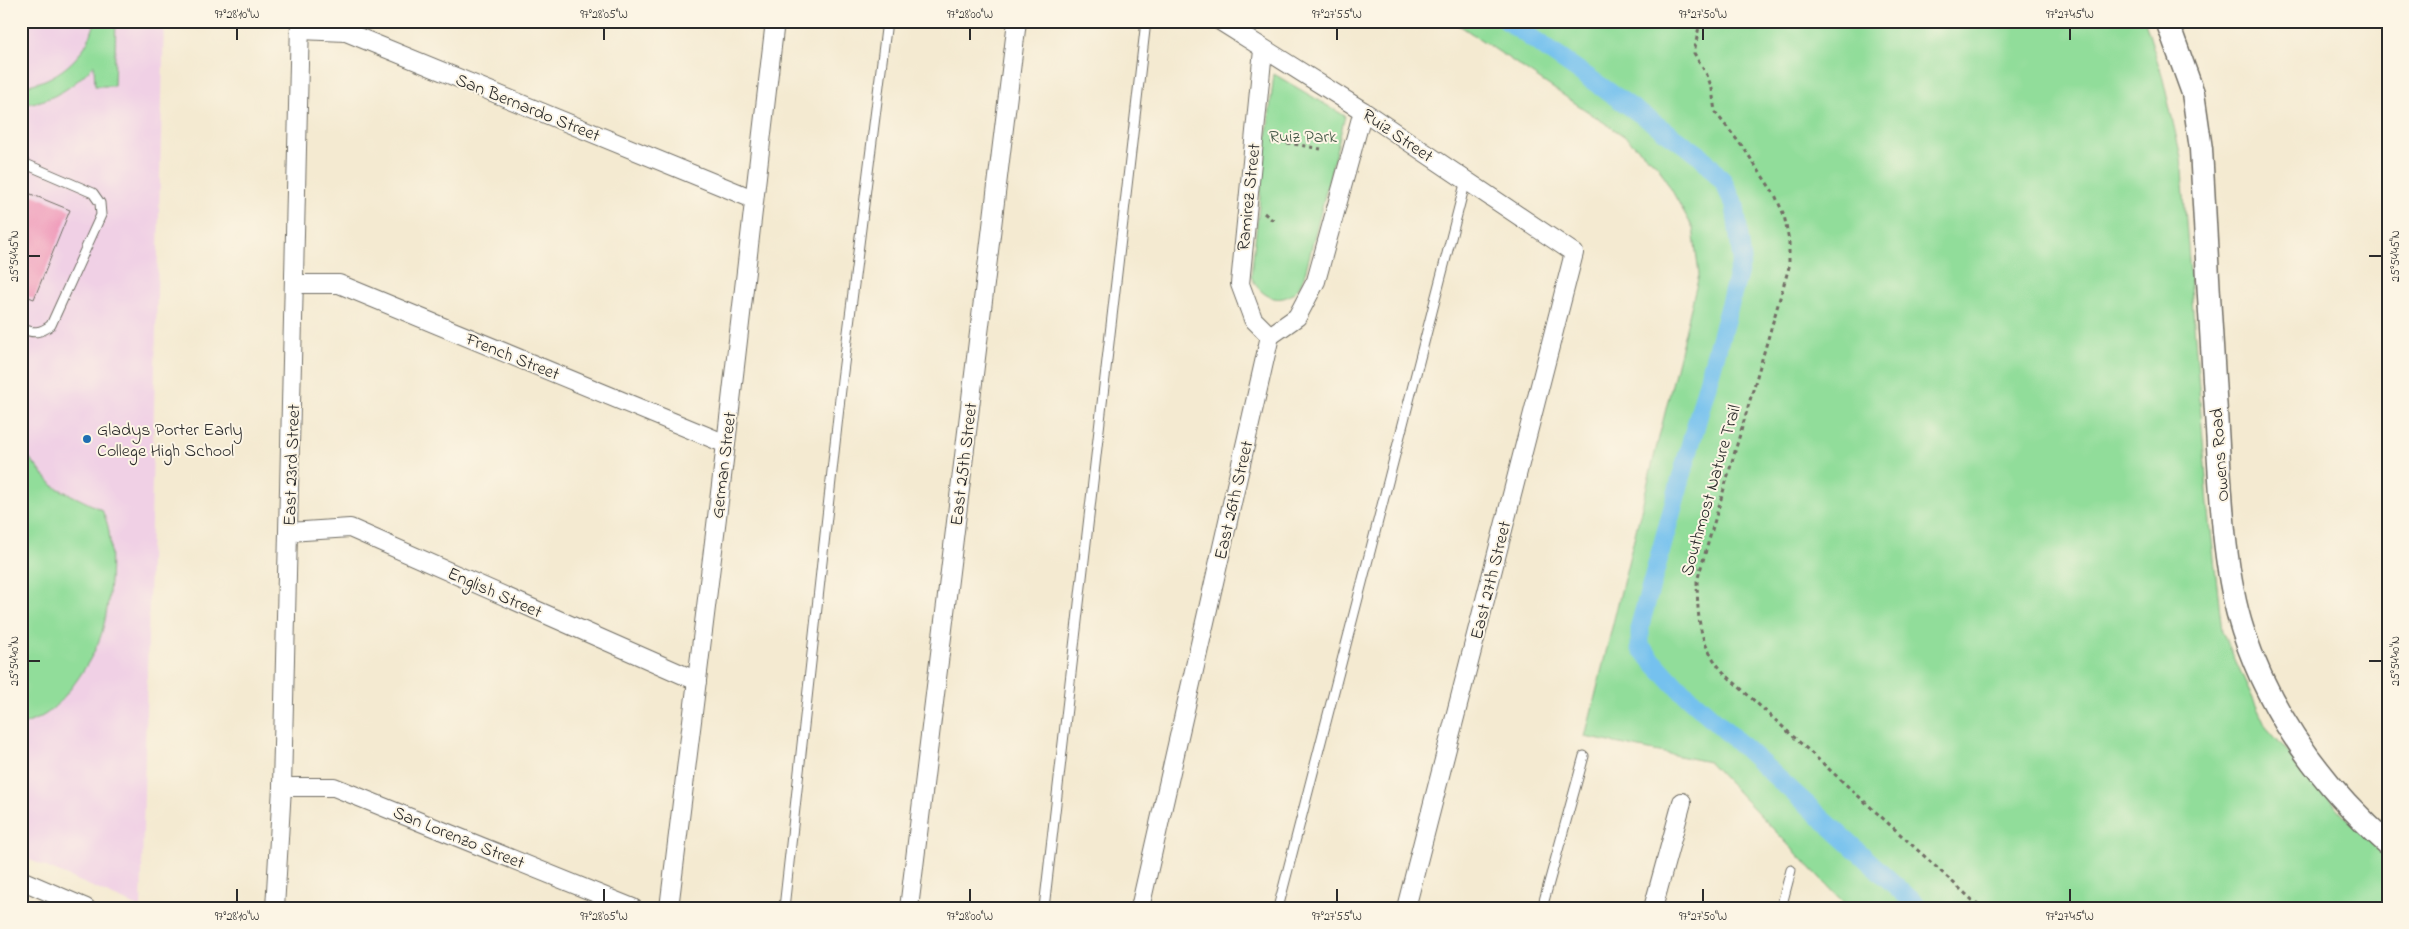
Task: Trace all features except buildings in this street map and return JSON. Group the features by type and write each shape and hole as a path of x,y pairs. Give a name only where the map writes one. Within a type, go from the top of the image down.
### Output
{"street":[{"name":"German Street","path":"669,908 726,444 775,21"},
{"name":"East 25th Street","path":"909,908 1017,21"},
{"name":"Ruiz Street","path":"1220,21 1263,50 1363,111 1574,252"},
{"name":"Owens Road","path":"2167,21 2193,94 2201,149 2221,504 2230,573 2242,630 2264,684 2306,757 2352,812 2388,844"},
{"name":"San Bernardo Street","path":"300,25 346,32 753,198"},
{"name":"East 23rd Street","path":"275,908 282,787 296,284 300,25"},
{"name":"Ramirez Street","path":"1263,50 1240,284 1253,319 1270,336"},
{"path":"1270,336 1297,317 1316,281 1363,111"},
{"name":"East 27th Street","path":"1406,908 1574,252"},
{"name":"French Street","path":"296,284 339,284 726,444"},
{"name":"East 26th Street","path":"1140,908 1270,336"},
{"name":"English Street","path":"289,532 350,528 697,681"},
{"name":"San Lorenzo Street","path":"282,787 334,787 633,908"},
{"path":"1654,908 1682,802"},
{"path":"21,880 86,908"}],"lane":[{"path":"784,908 842,380 887,21"},
{"path":"1044,908 1146,21"},
{"path":"21,162 93,193 100,203 101,215 51,325 42,332 30,332 21,328"},
{"path":"1278,908 1466,180"},
{"path":"1542,908 1584,756"},
{"path":"1780,908 1791,870"}],"path":[{"name":"Southmost Nature Trail","path":"1700,21 1694,53 1707,74 1712,89 1715,112 1745,150 1775,195 1784,215 1789,241 1789,267 1697,581 1698,612 1702,637 1711,659 1726,675 1981,908"},
{"path":"1253,147 1277,141 1321,149"}],"shaded area":[{"name":"Gladys Porter Early College High School","path":"21,21 164,21 141,908 21,856"}],"green space":[{"path":"95,21 116,21 114,86 95,86 94,65 79,80 62,92 43,100 21,104 21,86 46,80 68,66 85,46"},
{"path":"1453,21 2145,21 2163,79 2181,157 2208,504 2222,631 2266,727 2344,815 2388,856 2388,908 1849,908 1709,762 1585,737 1699,275 1693,228 1658,166 1624,136"},
{"name":"Ruiz Park","path":"1274,74 1345,116 1304,277 1294,292 1287,297 1280,298 1266,295 1255,284 1251,276"},
{"path":"21,448 53,486 102,510 109,529 111,555 105,621 87,665 71,688 54,707 43,716 21,726"}],"waterway":[{"path":"1507,21 1701,156 1723,181 1735,206 1742,260 1640,625 1640,647 1669,679 1920,908"}],"place":[{"name":"Gladys Porter Early College High School","path":"87,439"}]}
